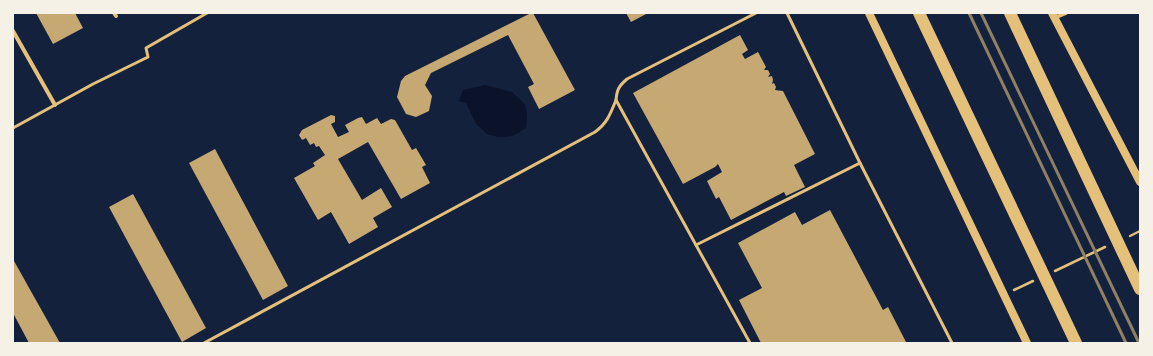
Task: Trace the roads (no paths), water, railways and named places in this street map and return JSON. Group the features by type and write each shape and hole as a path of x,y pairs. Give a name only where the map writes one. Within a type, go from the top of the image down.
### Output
{"highway":[{"path":"919,13 1076,343"},
{"path":"1010,13 1140,288"}],"main road":[{"path":"869,13 1027,343"},
{"path":"1053,16 1140,182"}],"street":[{"path":"1053,16 1066,13"},
{"path":"13,31 55,105"}],"lane":[{"path":"13,128 93,84 148,57 146,48 207,13"},
{"path":"204,343 595,132 604,126 616,100 617,92 620,86 627,79 756,13"},
{"path":"787,13 860,163 951,342 946,343"},
{"path":"616,100 750,343"},
{"path":"696,245 860,163"}],"water":[{"path":"485,85 512,92 525,104 527,114 526,128 513,136 498,137 487,134 476,124 466,103 459,101 463,90"}],"railway":[{"path":"969,13 1126,343"},
{"path":"981,13 1139,343"}]}
